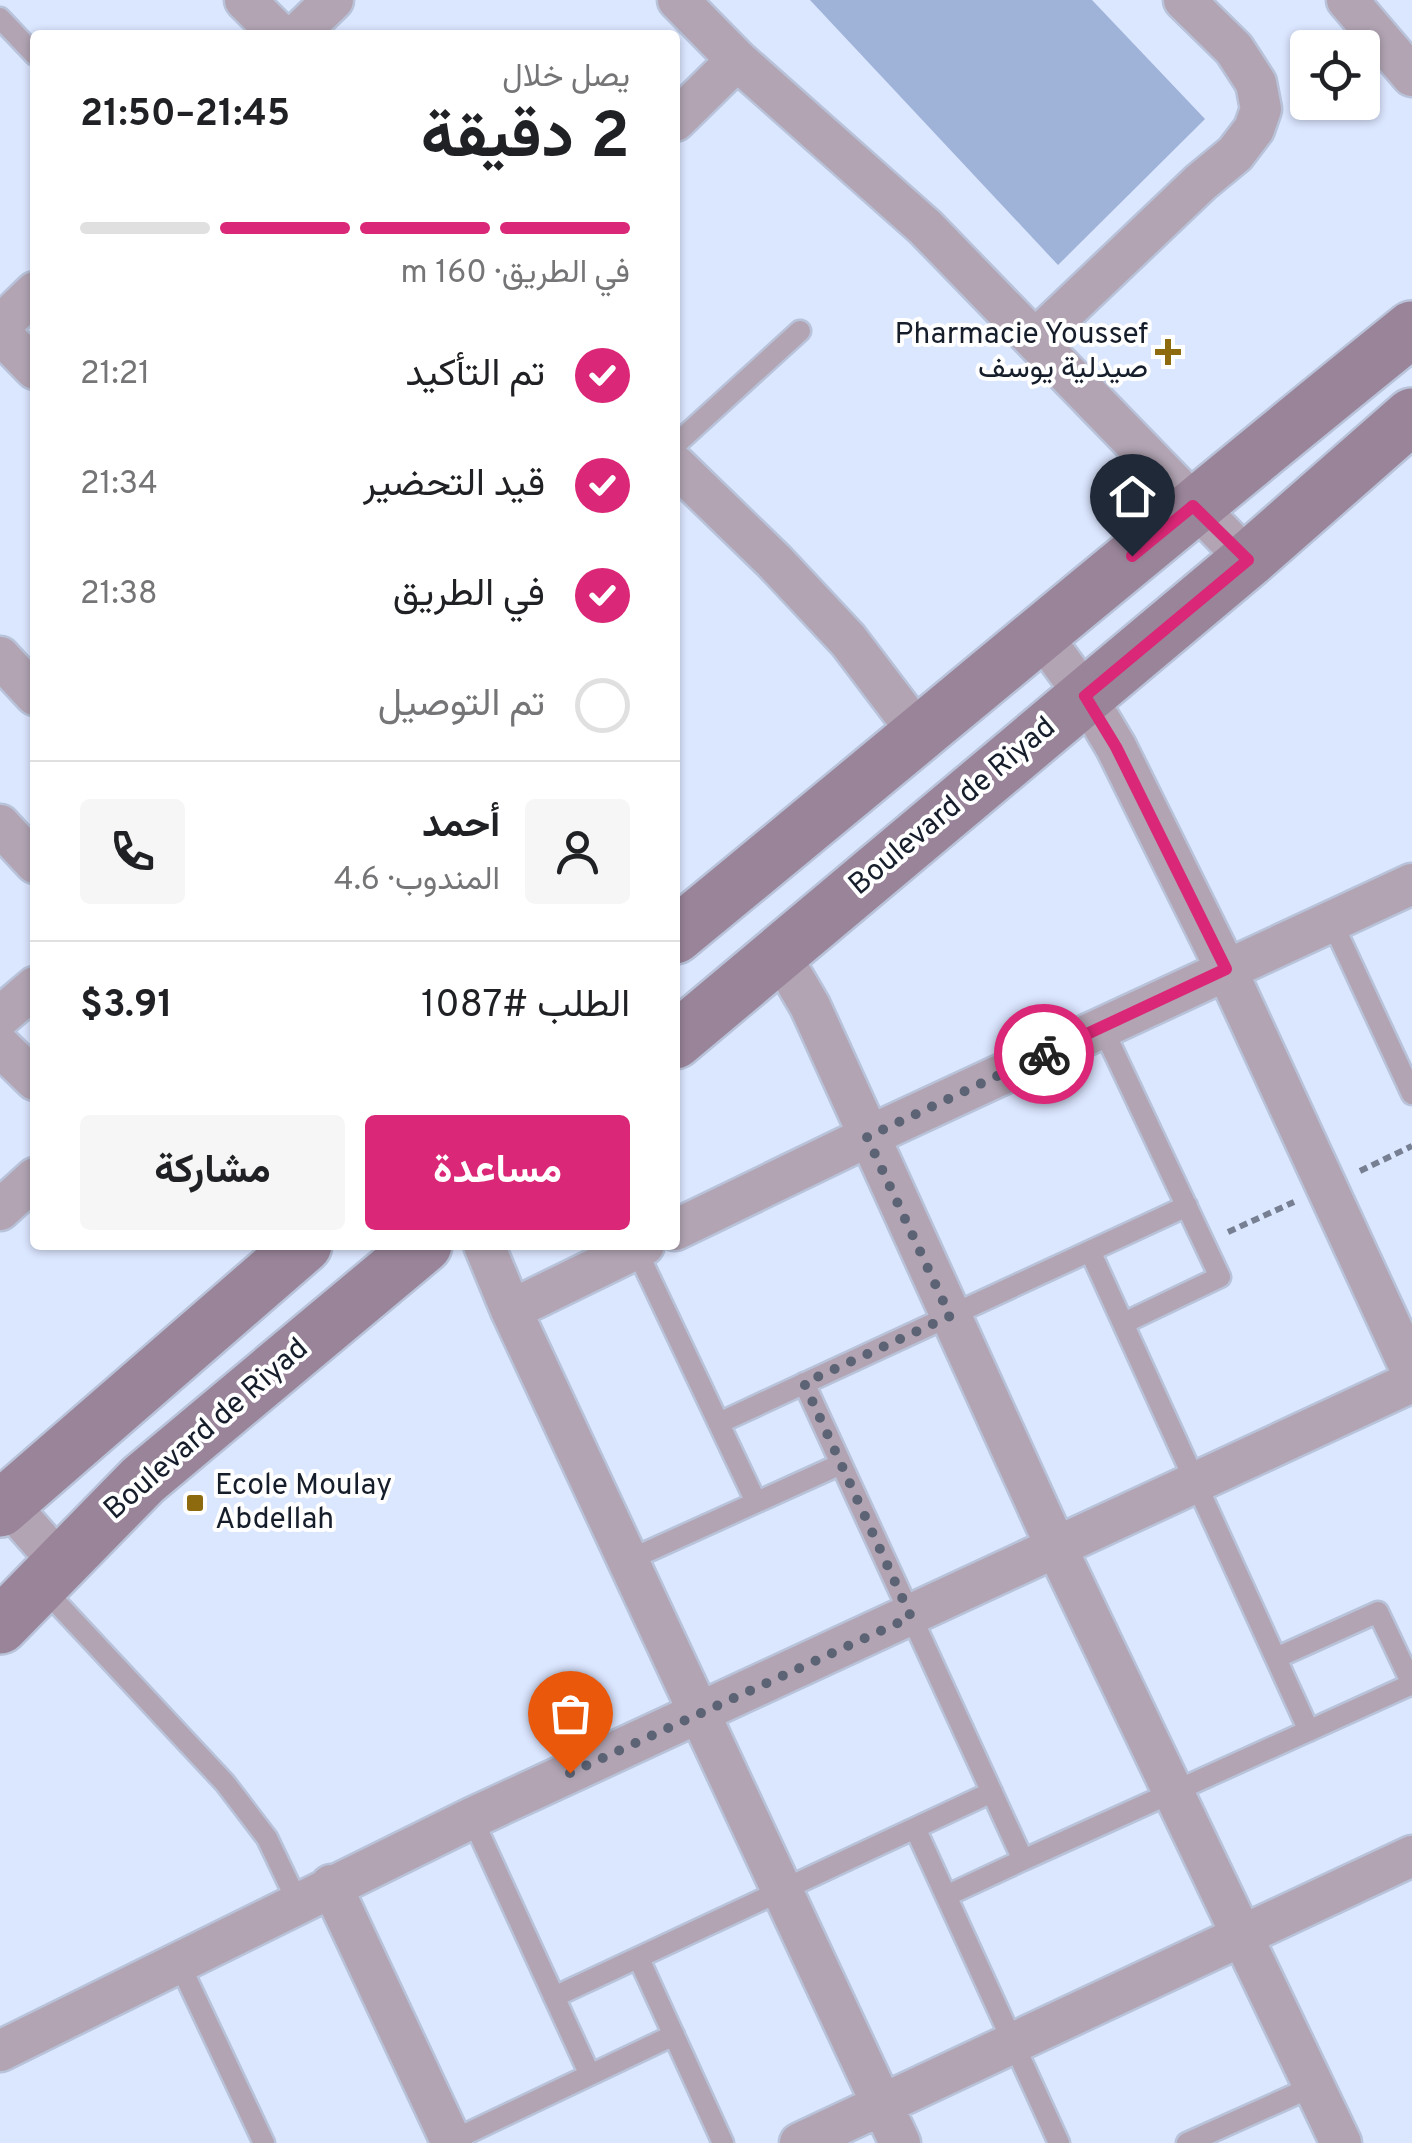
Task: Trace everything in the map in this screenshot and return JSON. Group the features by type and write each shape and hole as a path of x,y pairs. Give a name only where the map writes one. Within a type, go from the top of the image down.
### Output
{"main road":[{"path":"680,932 1412,329"},
{"name":"Boulevard de Riyad","path":"680,1036 1248,560 1412,416"},
{"path":"2,1502 298,1250"},
{"name":"Boulevard de Riyad","path":"0,1626 143,1480 418,1250"}],"street":[{"path":"246,0 275,30"},
{"path":"302,30 333,0"},
{"path":"678,0 737,60 925,226 1248,560"},
{"path":"1036,339 1235,154 1254,130 1262,109 1256,83 1234,49 1184,0"},
{"path":"1347,0 1412,76"},
{"path":"680,116 737,60"},
{"path":"30,297 0,330 30,363"},
{"path":"680,470 848,640 920,735"},
{"path":"1040,632 1116,747 1226,969 1412,1372"},
{"path":"0,657 30,690"},
{"path":"0,825 30,858"},
{"path":"680,1228 1412,884"},
{"path":"780,953 810,1006 1057,1549 1341,2143"},
{"path":"0,1017 30,991"},
{"path":"0,1046 30,1075"},
{"path":"0,1210 30,1183"},
{"path":"486,1250 900,2143"},
{"path":"511,1310 634,1250"},
{"path":"0,2051 472,1818 1412,1382"},
{"path":"2,1502 51,1575"},
{"path":"800,2143 1412,1856"},
{"path":"314,1894 450,2142"}],"lane":[{"path":"0,18 30,50"},
{"path":"680,439 800,331"},
{"path":"1332,922 1411,1091"},
{"path":"1102,1027 1220,1277 1124,1323"},
{"path":"718,1422 1187,1206"},
{"path":"641,1250 756,1502"},
{"path":"1090,1251 1308,1731"},
{"path":"804,1383 1023,1860"},
{"path":"629,1560 841,1464"},
{"path":"51,1575 314,1894"},
{"path":"946,1896 1412,1684 1378,1612 1276,1658"},
{"path":"554,1997 992,1792"},
{"path":"472,1818 590,2075"},
{"path":"915,1828 1059,2143"},
{"path":"639,1959 723,2143"},
{"path":"179,1963 264,2143"},
{"path":"450,2142 674,2036"},
{"path":"1187,2143 1314,2086"}],"building":[{"path":"810,0 1092,0 1205,119 1058,265"}],"way so far":[{"path":"570,1773 911,1617 804,1383 950,1316 867,1137 1044,1054"}],"place":[{"name":"Pharmacie Youssef صيدلية يوسف","path":"1168,352"},
{"name":"Ecole Moulay Abdellah","path":"195,1503"}],"route":[{"path":"1044,1054 1226,969 1116,747 1085,696 1248,560 1193,506 1132,556"}]}
